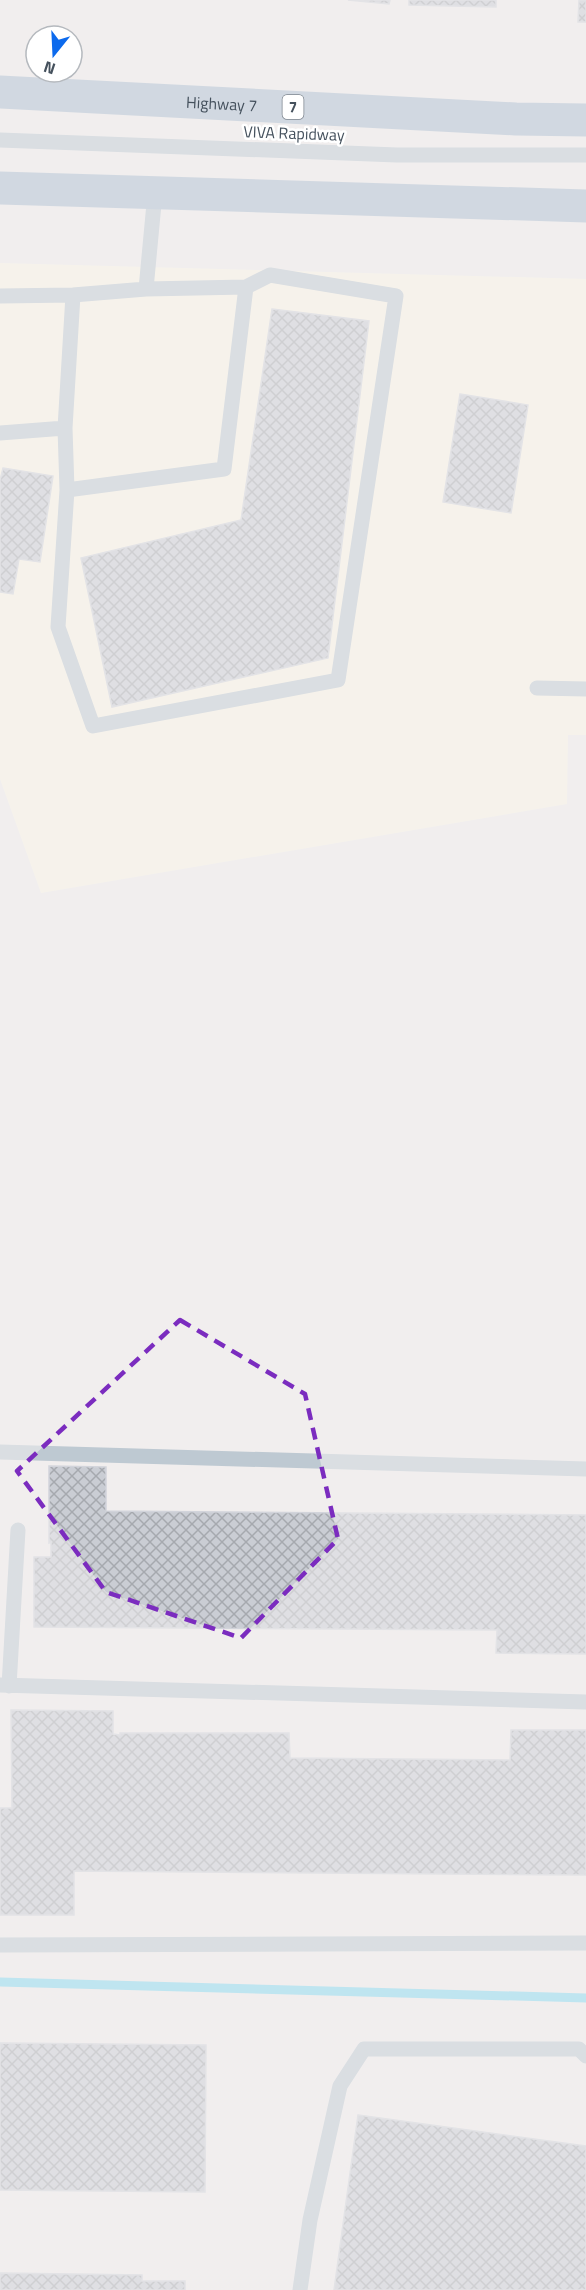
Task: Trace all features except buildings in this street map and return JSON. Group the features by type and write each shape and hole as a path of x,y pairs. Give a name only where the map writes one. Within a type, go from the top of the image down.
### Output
{"main road":[{"name":"Highway 7","path":"0,92 516,119 586,120"},
{"path":"0,188 586,206"}],"lane":[{"name":"VIVA Rapidway","path":"0,140 397,155 586,154"},
{"path":"146,289 155,193"},
{"path":"0,296 246,287 270,275 396,296 338,680 93,726 58,627 67,490 65,428 74,295"},
{"path":"67,490 224,469 246,287"},
{"path":"0,433 65,428"},
{"path":"537,688 586,689"},
{"path":"0,1452 586,1469"},
{"path":"18,1530 4,1685 586,1702"},
{"path":"0,1944 586,1943"},
{"path":"300,2290 310,2220 340,2086 364,2049 579,2049 586,2056"}],"highlighted area":[{"path":"180,1320 305,1394 338,1539 241,1638 106,1592 17,1471"}],"shaded area":[{"path":"0,263 586,279 586,735 568,735 567,804 41,893 0,779"}],"waterway":[{"path":"0,1982 586,1998"}]}
